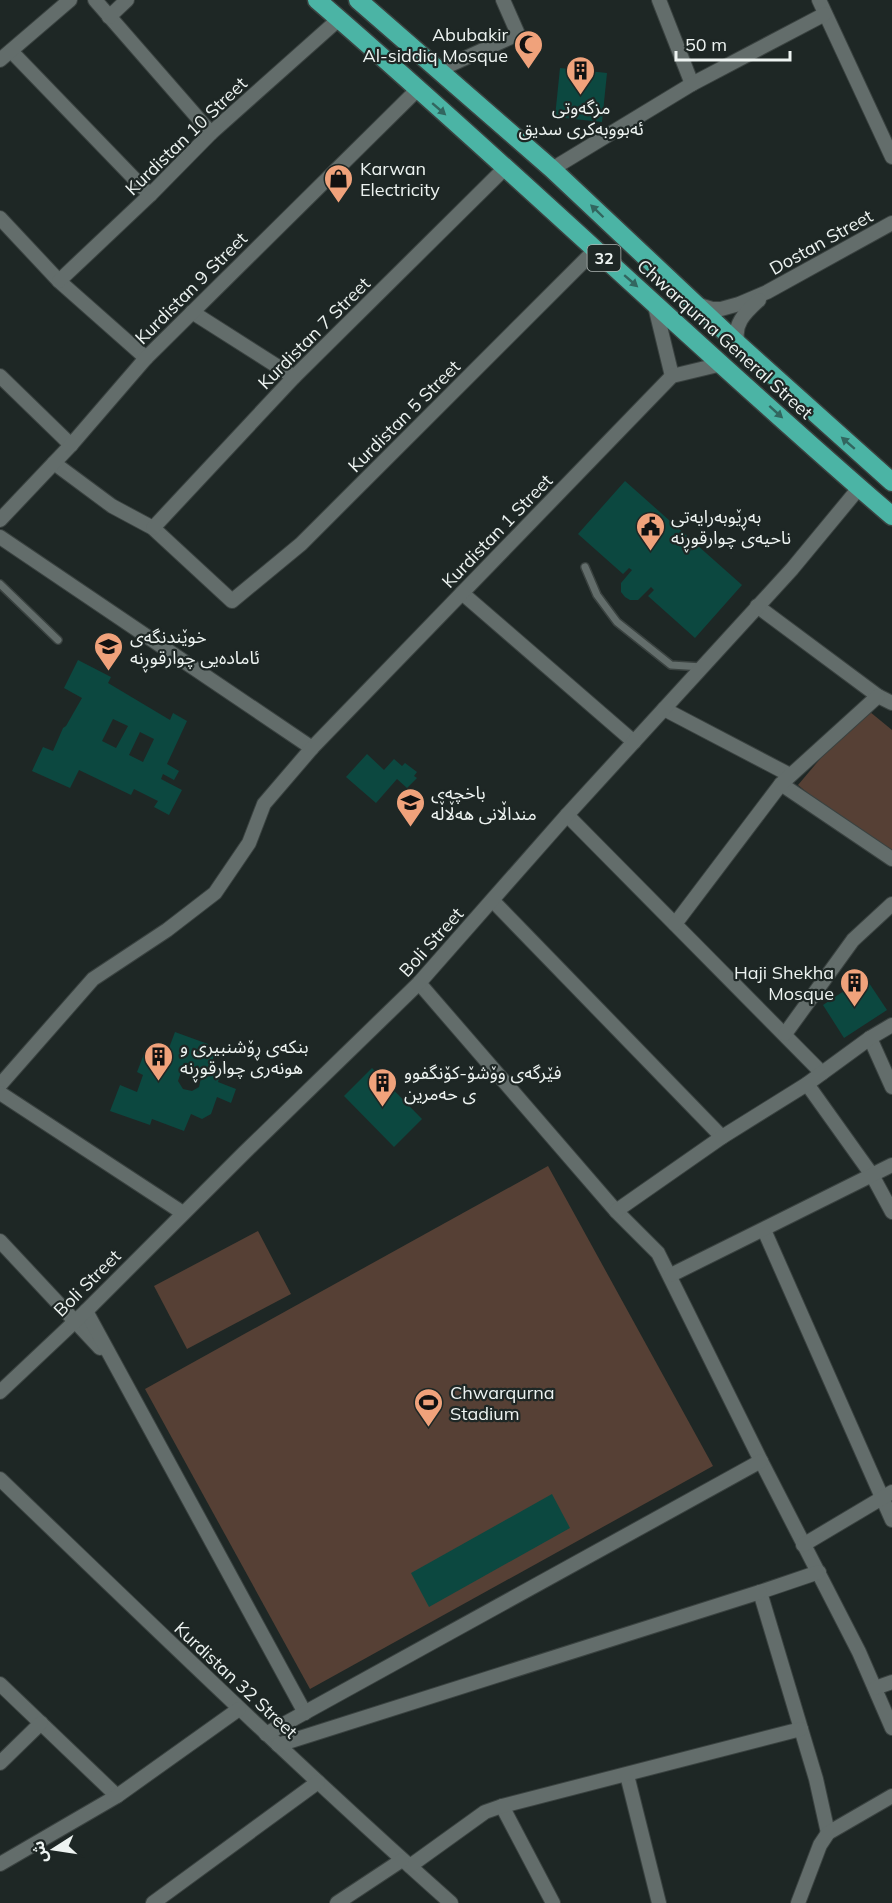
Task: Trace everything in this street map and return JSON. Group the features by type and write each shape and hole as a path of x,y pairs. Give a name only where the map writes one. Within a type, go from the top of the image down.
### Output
{"highway":[{"name":"Chwarqurna General Street","path":"317,0 506,167 595,250 892,516"},
{"name":"Chwarqurna General Street","path":"358,0 552,169 694,304 889,479"},
{"path":"864,491 889,479"}],"street":[{"path":"70,0 5,55 150,195"},
{"path":"95,0 211,133"},
{"path":"110,17 127,0"},
{"path":"439,70 518,34 502,0"},
{"path":"659,0 692,84"},
{"path":"819,0 892,157"},
{"path":"552,169 692,84 825,14"},
{"name":"Kurdistan 10 Street","path":"59,280 150,195 211,133 339,19"},
{"name":"Kurdistan 9 Street","path":"0,520 71,445 146,358 417,90"},
{"name":"Kurdistan 7 Street","path":"153,528 294,377 506,167"},
{"path":"0,218 59,280 146,358"},
{"name":"Dostan Street","path":"694,304 712,309 740,304 767,292 892,224"},
{"name":"Kurdistan 5 Street","path":"153,528 232,601 301,544 595,250"},
{"name":"Dostan Street","path":"738,344 736,335 740,320 767,292"},
{"path":"654,302 672,376 722,364"},
{"path":"192,312 294,377"},
{"path":"0,376 71,445"},
{"name":"Kurdistan 1 Street","path":"0,1085 93,979 167,930 214,893 249,843 264,804 312,748 672,376"},
{"path":"54,463 112,506 153,528"},
{"name":"Boli Street","path":"0,1392 86,1311 419,983 567,815 864,491"},
{"path":"0,537 312,748"},
{"path":"462,593 634,742"},
{"path":"757,606 878,696 892,703"},
{"path":"675,924 786,780 878,696"},
{"path":"664,709 786,780 892,859"},
{"path":"567,815 822,1073"},
{"path":"492,901 722,1137"},
{"path":"785,1034 853,940 892,904"},
{"path":"419,983 616,1211 658,1252 803,1545 859,1652 892,1728"},
{"path":"616,1211 722,1137 807,1084 870,1038 892,1025"},
{"path":"870,1038 892,1087"},
{"path":"807,1084 872,1175 892,1212"},
{"path":"0,1093 183,1213"},
{"path":"670,1275 892,1165"},
{"path":"764,1230 887,1494 892,1520"},
{"path":"0,1241 116,1365"},
{"path":"86,1311 305,1713"},
{"path":"266,1734 761,1461"},
{"name":"Kurdistan 32 Street","path":"0,1479 239,1709 451,1903"},
{"path":"803,1545 887,1494"},
{"path":"278,1745 819,1572"},
{"path":"760,1592 816,1779 828,1833"},
{"path":"875,1688 892,1682"},
{"path":"0,1684 117,1796"},
{"path":"0,1864 117,1796 239,1709"},
{"path":"0,1763 41,1723"},
{"path":"337,1903 406,1863 485,1812 801,1730"},
{"path":"627,1775 659,1903"},
{"path":"153,1903 318,1782"},
{"path":"798,1903 820,1845 828,1833 892,1796"},
{"path":"502,1806 553,1903"}],"lane":[{"path":"585,567 597,595 617,622 671,665 702,667"},
{"path":"0,584 58,640"}],"shaded area":[{"path":"864,707 892,730 892,863 798,785"},
{"name":"Chwarqurna Stadium","path":"548,1166 713,1466 310,1689 145,1389"},
{"path":"258,1231 291,1294 187,1349 154,1286"}],"building":[{"name":"مزگەوتی ئەبووبەکری سدیق","path":"560,68 607,73 602,122 555,117"},
{"name":"بەڕێوبەرایەتی ناحیەی چوارقوڕنە","path":"625,481 742,585 695,638 648,596 654,590 651,587 638,600 625,597 621,592 621,583 632,570 629,568 623,574 578,534"},
{"path":"78,660 111,677 108,683 170,720 173,713 187,721 167,764 179,771 174,780 163,774 161,779 182,790 169,815 154,807 158,801 134,789 131,795 79,770 70,788 32,771 43,747 53,751 63,728 82,698 64,688","holes":["113,719 128,726 116,748 102,741","140,732 154,739 143,762 129,755"]},
{"path":"367,754 384,770 394,759 402,766 405,763 417,772 414,776 417,778 407,788 397,779 376,803 346,777"},
{"name":"Haji Shekha Mosque","path":"865,977 887,1010 844,1038 823,1005"},
{"name":"بنکەی ڕۆشنبیری و هونەری چوارقوڕنە","path":"175,1032 208,1044 205,1052 214,1055 211,1066 222,1070 218,1082 236,1089 231,1103 217,1097 211,1114 202,1119 191,1114 184,1131 152,1119 150,1125 110,1111 120,1085 137,1092 143,1075 137,1072 144,1054 164,1061","holes":["187,1068 196,1070 201,1078 199,1087 192,1091 183,1089 178,1081 181,1072"]},
{"name":"فێرگەی وۆشۆ-کۆنگفوو ی حەمرین","path":"372,1068 422,1119 394,1147 344,1096"},
{"path":"552,1494 570,1528 429,1607 411,1573"}],"place":[{"name":"Abubakir Al-siddiq Mosque","path":"529,70"},
{"name":"مزگەوتی ئەبووبەکری سدیق","path":"581,96"},
{"name":"Karwan Electricity","path":"339,204"},
{"name":"بەڕێوبەرایەتی ناحیەی چوارقوڕنە","path":"650,552"},
{"name":"خوێندنگەی ئامادەیی چوارقوڕنە","path":"109,672"},
{"name":"باخچەی منداڵانی هەڵاڵە","path":"410,828"},
{"name":"Haji Shekha Mosque","path":"855,1008"},
{"name":"بنکەی ڕۆشنبیری و هونەری چوارقوڕنە","path":"159,1082"},
{"name":"فێرگەی وۆشۆ-کۆنگفوو ی حەمرین","path":"383,1108"},
{"name":"Chwarqurna Stadium","path":"429,1428"}]}
